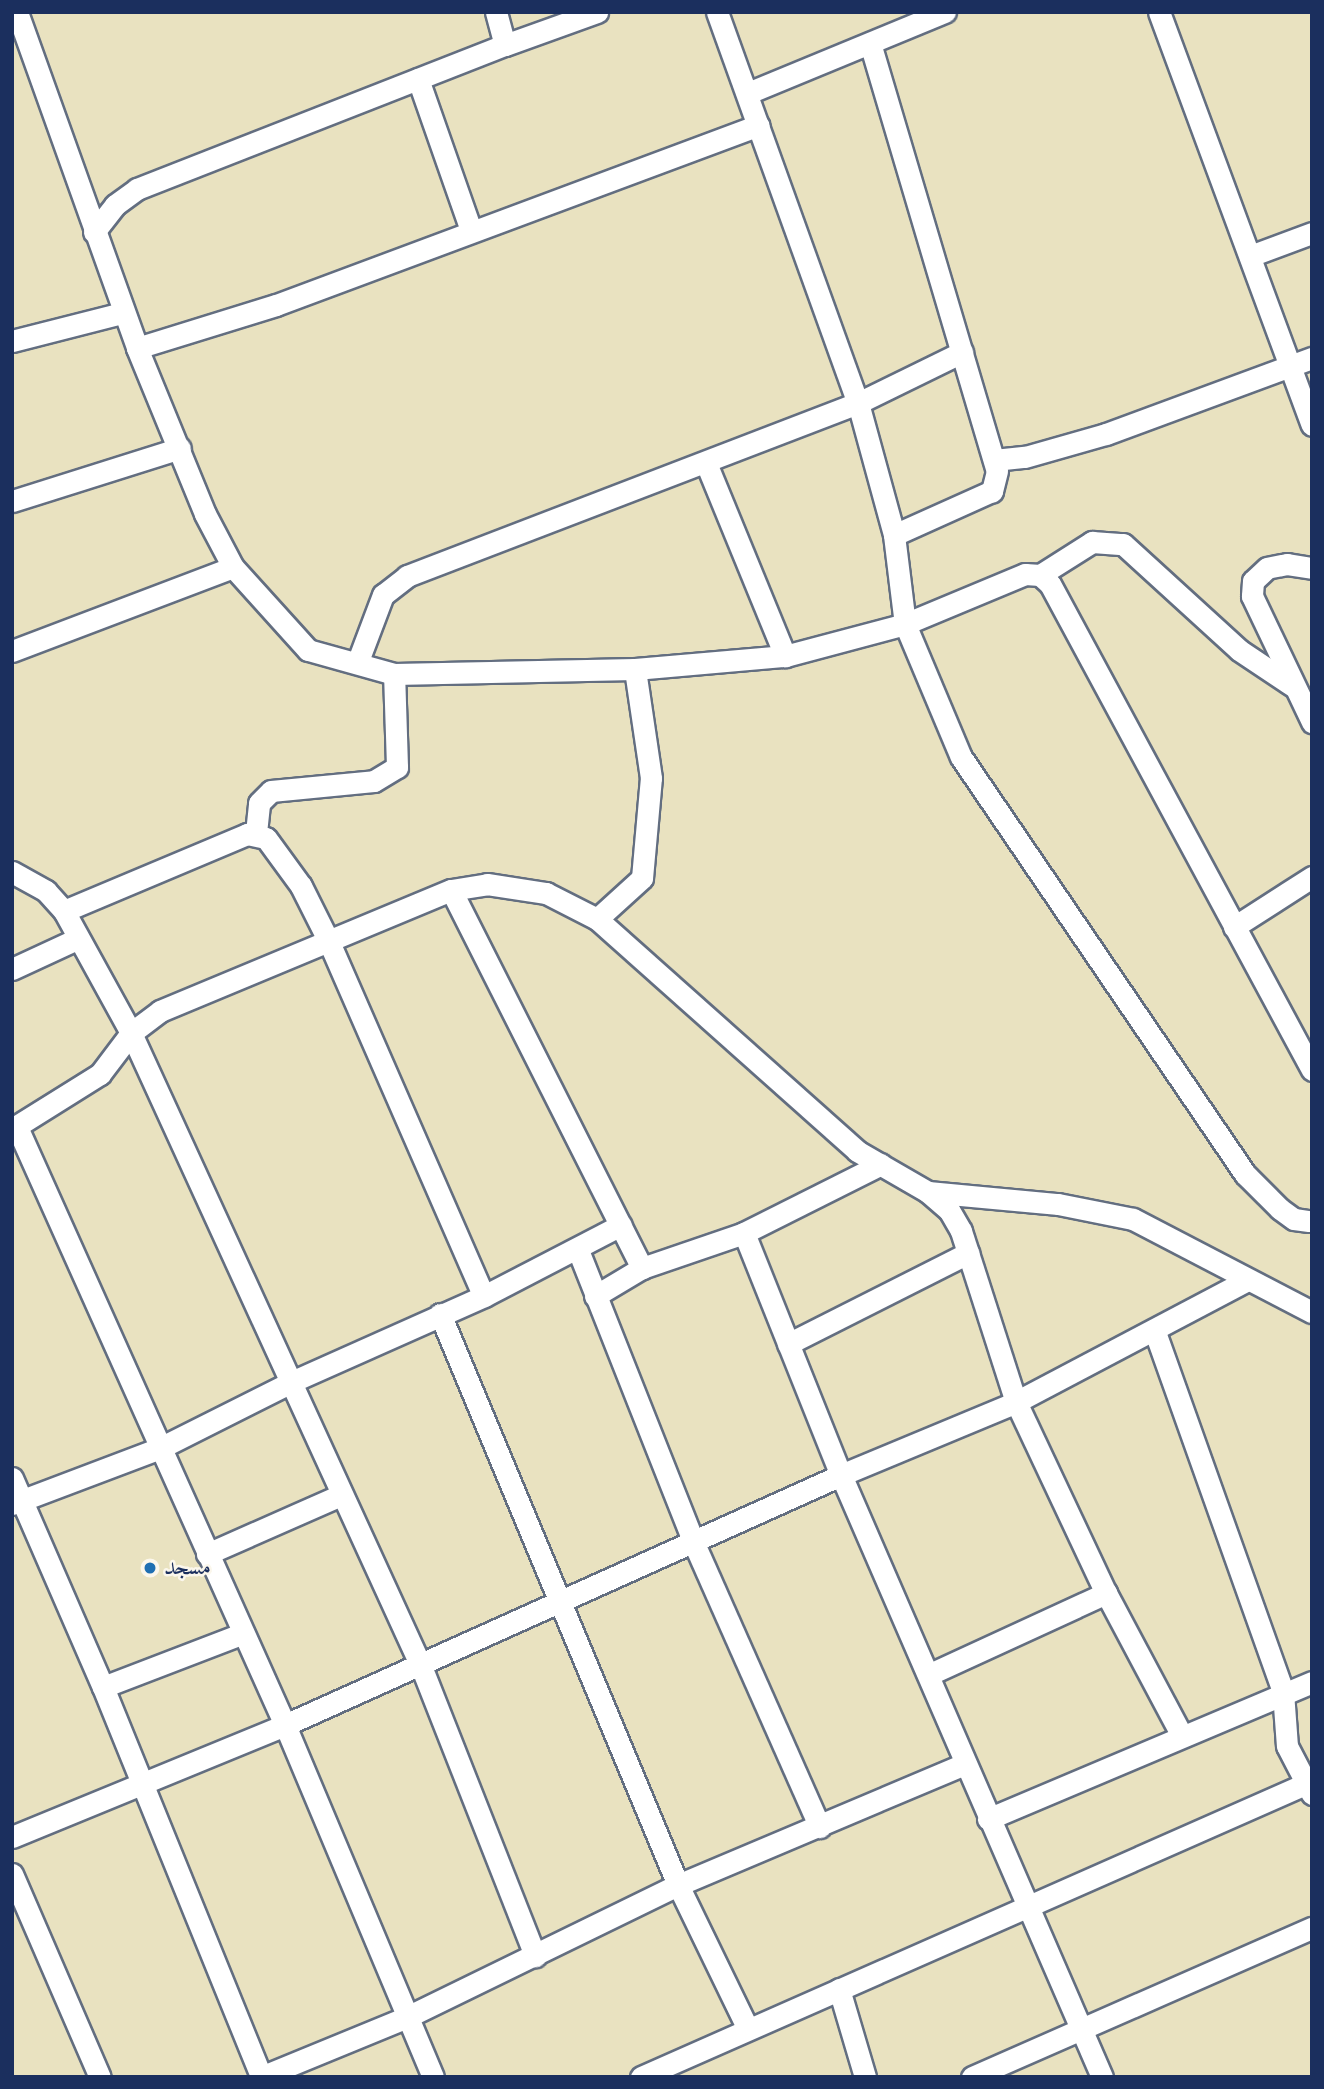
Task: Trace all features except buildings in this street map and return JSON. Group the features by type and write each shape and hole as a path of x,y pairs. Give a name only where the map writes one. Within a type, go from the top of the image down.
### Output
{"street":[{"path":"17,12 21,54 93,232 122,313 233,567 308,650 358,661 394,674 635,668 785,656 905,624 1025,574 1040,575 1086,545 1102,540 1123,544 1240,650 1293,686"},
{"path":"496,12 505,45"},
{"path":"93,232 115,205 137,189 505,45 597,12"},
{"path":"717,12 858,403 894,535 905,624 961,757 1192,1102 1245,1174 1280,1209 1311,1227"},
{"path":"748,93 945,12"},
{"path":"1159,12 1312,425"},
{"path":"870,43 994,460 998,482 992,491 894,535"},
{"path":"418,79 471,230"},
{"path":"137,348 276,305 471,230 759,125"},
{"path":"1250,256 1312,233"},
{"path":"12,341 122,313"},
{"path":"358,661 383,595 407,576 858,403 962,352"},
{"path":"994,460 1025,457 1106,434 1312,358"},
{"path":"12,501 180,448"},
{"path":"706,463 785,656"},
{"path":"1312,568 1287,565 1267,568 1253,581 1252,596 1262,625 1312,722"},
{"path":"12,651 233,567"},
{"path":"1040,575 1049,584 1312,1070"},
{"path":"597,919 642,878 644,867 651,778 635,668"},
{"path":"256,833 259,803 271,791 374,781 397,767 394,674"},
{"path":"64,911 256,833 266,838 301,886 329,942 484,1296"},
{"path":"12,872 46,891 64,911 131,1033 289,1383 421,1665 535,1956"},
{"path":"1234,927 1312,877"},
{"path":"433,2077 285,1725 241,1633 15,1128 100,1074 131,1033 160,1011 451,890 487,884 546,893 597,919 857,1151 928,1192 949,1210 968,1253 1016,1402 1106,1593 1181,1734"},
{"path":"451,890 642,1268"},
{"path":"12,969 77,939"},
{"path":"595,1296 642,1268 744,1233 881,1164"},
{"path":"928,1192 1058,1203 1133,1219 1247,1280 1312,1311"},
{"path":"18,1502 160,1448 289,1383 484,1296 578,1250 621,1225"},
{"path":"744,1233 841,1475 930,1674 988,1819 1102,2077"},
{"path":"578,1250 693,1541 820,1827"},
{"path":"789,1345 968,1253"},
{"path":"12,1838 285,1725 841,1475 1016,1402 1155,1332 1247,1280"},
{"path":"440,1314 678,1885 747,2027"},
{"path":"641,2077 747,2027 1310,1786 1287,1746 1281,1715 1283,1692 1155,1332"},
{"path":"12,1478 18,1502 103,1687 261,2077 407,2017 678,1885 965,1765"},
{"path":"207,1553 341,1495"},
{"path":"930,1674 1106,1593"},
{"path":"103,1687 241,1633"},
{"path":"988,1819 1181,1734 1312,1682"},
{"path":"12,1874 100,2077"},
{"path":"972,2077 1312,1928"},
{"path":"839,1989 865,2077"}],"place":[{"name":"مسجد","path":"150,1568"}]}
